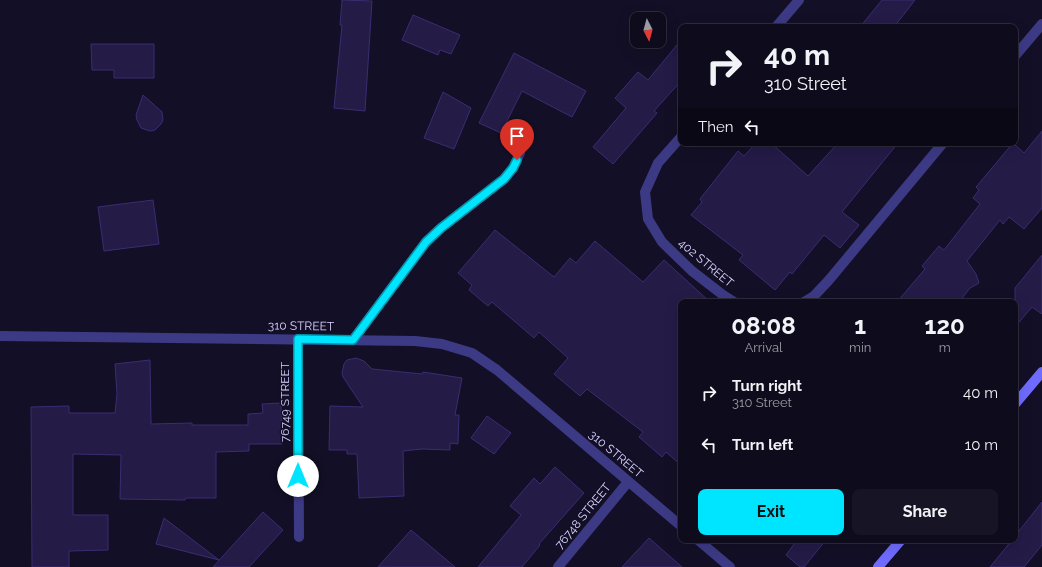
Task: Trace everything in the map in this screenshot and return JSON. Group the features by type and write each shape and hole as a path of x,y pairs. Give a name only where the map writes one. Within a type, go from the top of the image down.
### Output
{"street":[{"path":"779,24 799,0"},
{"path":"1018,52 1042,24"},
{"name":"402 STREET","path":"678,140 658,163 646,192 648,218 662,242 692,271 729,299"},
{"path":"809,299 814,296 829,280 941,146"},
{"path":"353,340 426,242 441,228 504,179 513,168 520,153"},
{"name":"310 STREET","path":"0,336 415,341 442,344 472,353 497,370 678,524"},
{"name":"76749 STREET","path":"298,339 299,537"},
{"path":"1018,400 1042,372"},
{"name":"76748 STREET","path":"558,567 628,482"},
{"path":"702,543 730,567"},
{"path":"878,567 898,543"}],"building":[{"path":"342,0 372,1 365,111 334,108 342,25 340,25"},
{"path":"882,0 915,0 896,24 862,24"},
{"path":"413,15 460,35 451,54 440,50 438,55 402,40"},
{"path":"91,44 154,44 154,78 114,78 114,70 92,70"},
{"path":"678,44 678,84 654,111 657,113 613,164 593,147 626,108 615,98 638,72 648,80"},
{"path":"514,53 586,91 572,117 522,91 501,133 479,123"},
{"path":"443,92 471,108 454,149 424,138"},
{"path":"143,95 162,112 163,120 155,130 150,131 141,128 137,120 136,115"},
{"path":"1042,131 1042,208 1024,229 1009,217 1003,224 1000,220 967,261 976,274 979,283 970,288 961,299 900,299 925,269 922,266 939,246 944,250 980,204 973,198 979,190 976,187 1010,146 1016,146 1024,153"},
{"path":"753,146 774,146 808,176 835,146 896,146 842,212 859,225 840,248 824,235 792,274 790,272 775,290 739,260 743,255 691,215 702,202 700,199 738,151 744,156"},
{"path":"153,200 159,244 104,251 98,207"},
{"path":"495,230 554,277 570,258 576,263 595,241 643,282 664,260 707,299 678,299 678,462 666,452 662,457 639,437 643,432 587,389 580,396 554,374 568,358 539,332 534,338 492,302 488,306 469,290 472,285 458,273"},
{"path":"1042,255 1042,314 1032,307 1018,323 1018,299 1015,299 1015,288"},
{"path":"356,358 364,361 372,369 422,374 423,372 462,378 455,415 459,415 458,444 450,443 450,450 422,449 403,451 404,496 359,498 357,454 347,454 347,450 329,450 330,406 363,407 343,377 342,373 344,364 347,360"},
{"path":"150,360 151,424 192,423 192,425 248,425 248,414 263,413 262,404 281,403 282,444 249,444 249,451 216,452 216,498 186,498 185,500 120,499 121,455 73,454 73,515 108,515 108,550 69,551 69,567 32,567 31,407 69,406 69,413 115,413 117,394 115,364"},
{"path":"487,416 511,433 494,454 471,438"},
{"path":"555,467 584,493 539,544 540,545 522,567 478,567 521,515 510,506 534,478 540,484"},
{"path":"1042,502 1042,545 1024,567 990,567 1010,543 1018,543 1018,532"},
{"path":"263,512 283,530 249,567 213,567"},
{"path":"164,518 219,560 156,544"},
{"path":"411,530 455,567 378,567"},
{"path":"649,538 682,567 622,567"},
{"path":"795,543 824,543 804,567 800,567 786,555"}],"route":[{"path":"298,476 298,339 353,340 426,242 441,228 504,179 513,168 517,160"}]}
